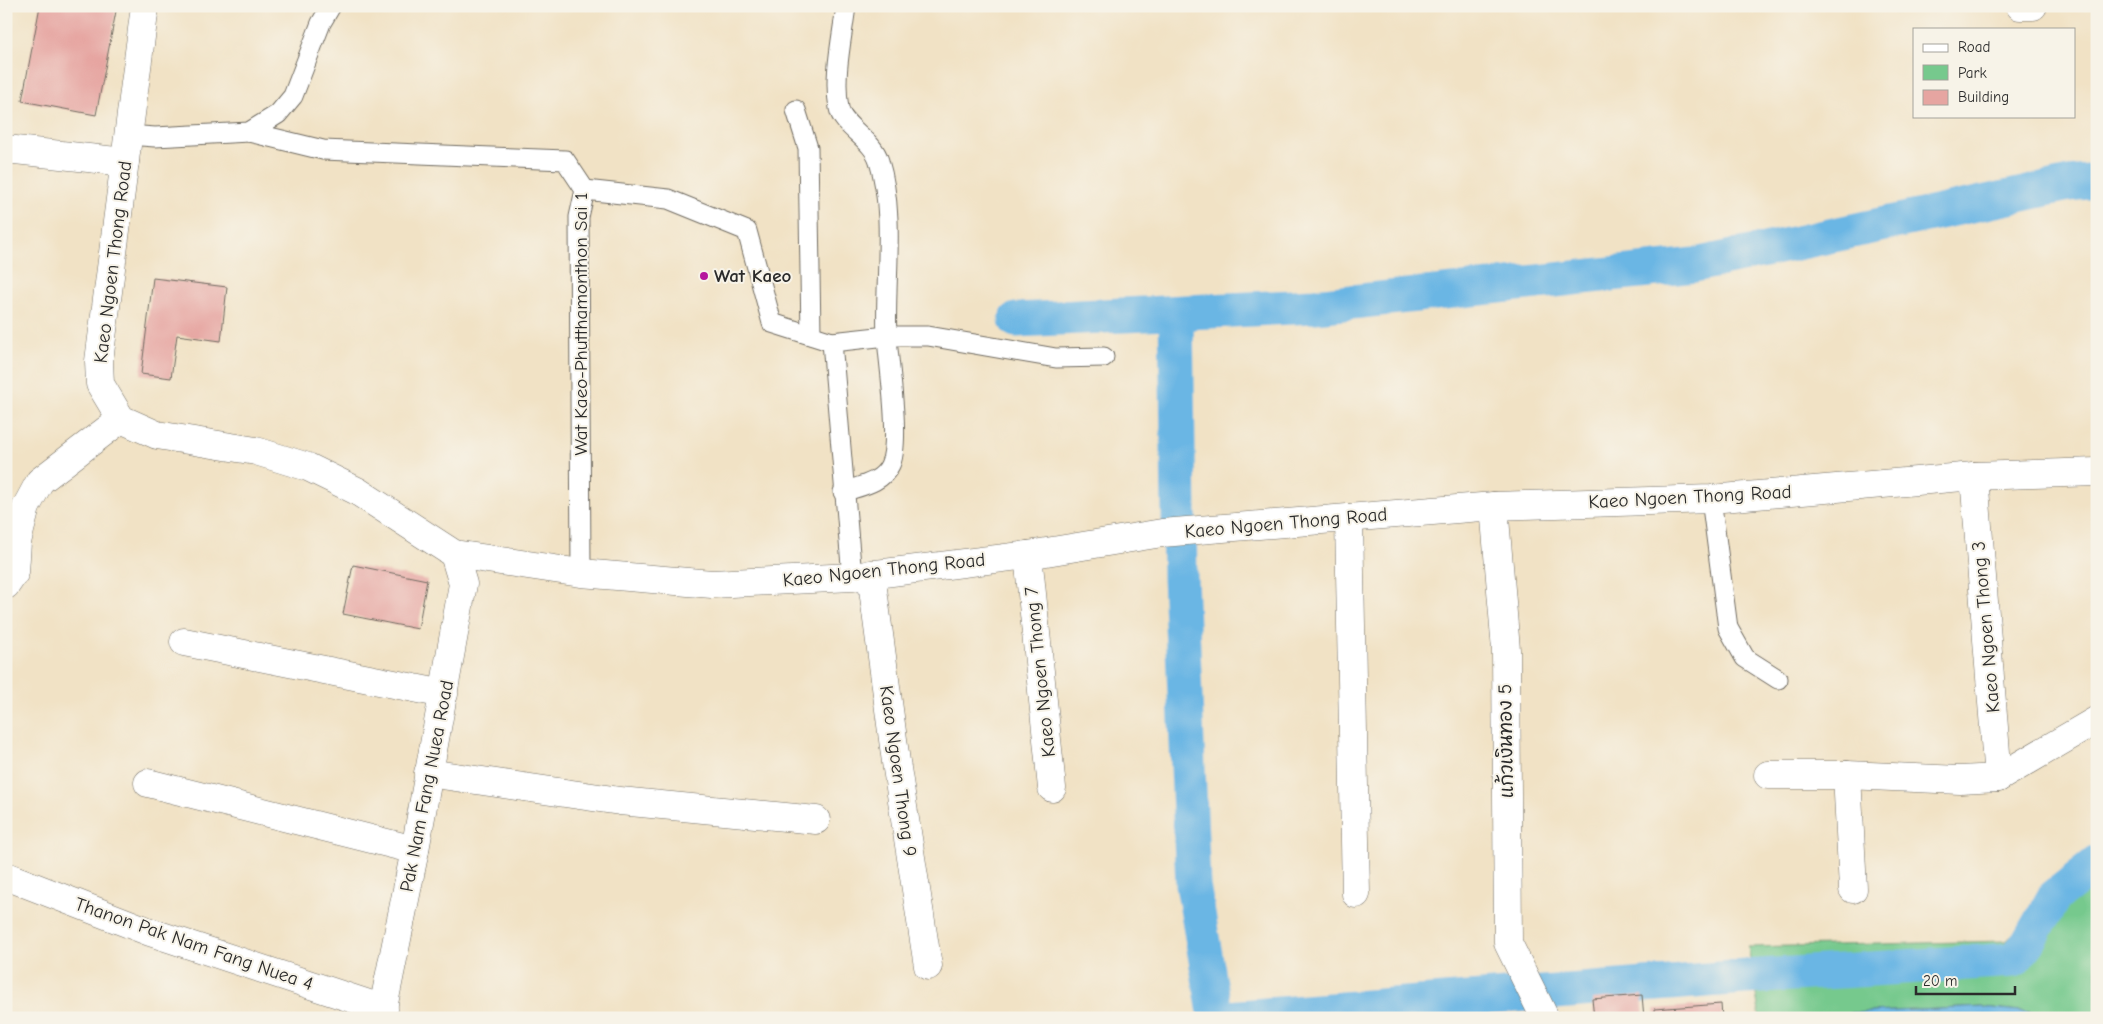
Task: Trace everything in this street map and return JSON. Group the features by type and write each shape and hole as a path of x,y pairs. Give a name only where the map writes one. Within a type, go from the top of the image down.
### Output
{"street":[{"name":"Kaeo Ngoen Thong Road","path":"145,6 99,361 100,384 121,419 157,435 256,451 308,467 357,491 454,554 581,573 712,584 861,576 1028,556 1162,533 1494,506 1711,499 1974,476 2097,472"},
{"path":"2020,6 2033,6"},
{"path":"6,149 125,162"},
{"path":"6,585 15,572 17,542 26,507 40,481 121,419"},
{"name":"Kaeo Ngoen Thong 3","path":"1974,476 1998,778"},
{"name":"แก้วเงินทอง 5","path":"1494,506 1506,650 1508,943 1525,972 1546,1018"},
{"path":"1349,518 1356,894"},
{"name":"Pak Nam Fang Nuea Road","path":"382,1013 415,850 463,584 454,554"},
{"name":"Kaeo Ngoen Thong 7","path":"1028,556 1052,788"},
{"name":"Kaeo Ngoen Thong 9","path":"861,576 896,762 928,966"},
{"path":"184,642 444,694"},
{"path":"1768,776 1847,775 1960,780 1998,778 2097,720"},
{"path":"428,773 620,801 816,820"},
{"path":"1847,775 1853,889"},
{"path":"148,783 415,850"},
{"name":"Thanon Pak Nam Fang Nuea 4","path":"6,876 150,932 382,1013"}],"lane":[{"path":"128,135 155,137 249,132 278,114 293,96 317,31 331,6"},
{"path":"843,492 882,479 891,465 895,444 887,336 887,205 879,160 870,144 839,111 837,93 846,6"},
{"path":"796,110 808,148 811,335"},
{"name":"Wat Kaeo-Phutthamonthon Sai 1","path":"249,132 323,150 565,160 585,190 579,217 581,573"},
{"path":"585,190 668,199 747,231 772,323 832,342 887,336 928,336 1056,358 1104,357"},
{"path":"832,342 843,492 861,576"},
{"path":"1711,499 1728,628 1745,658 1778,679"}],"green space":[{"path":"2097,863 2097,1018 2047,1018 2046,1014 1984,1007 1850,1013 1846,1018 1760,1018 1748,947 2006,941"}],"water":[{"path":"1984,1007 2046,1014 2047,1018 1846,1018 1850,1013"}],"building":[{"path":"40,6 117,6 96,115 22,101"},
{"path":"153,278 227,287 221,341 177,335 171,378 141,374"},
{"path":"353,565 427,580 418,629 343,614"},
{"path":"1642,995 1644,1018 1594,1018 1592,999"},
{"path":"1721,1004 1722,1018 1655,1018 1654,1009"}],"waterway":[{"path":"1016,320 1315,306 1695,265 2069,184 2097,181"},
{"path":"1176,313 1180,577 1193,885 1216,1018"},
{"path":"1228,1018 1745,977 2014,960 2028,943 2054,897 2097,863"}],"place":[{"name":"Wat Kaeo","path":"704,276"}]}
